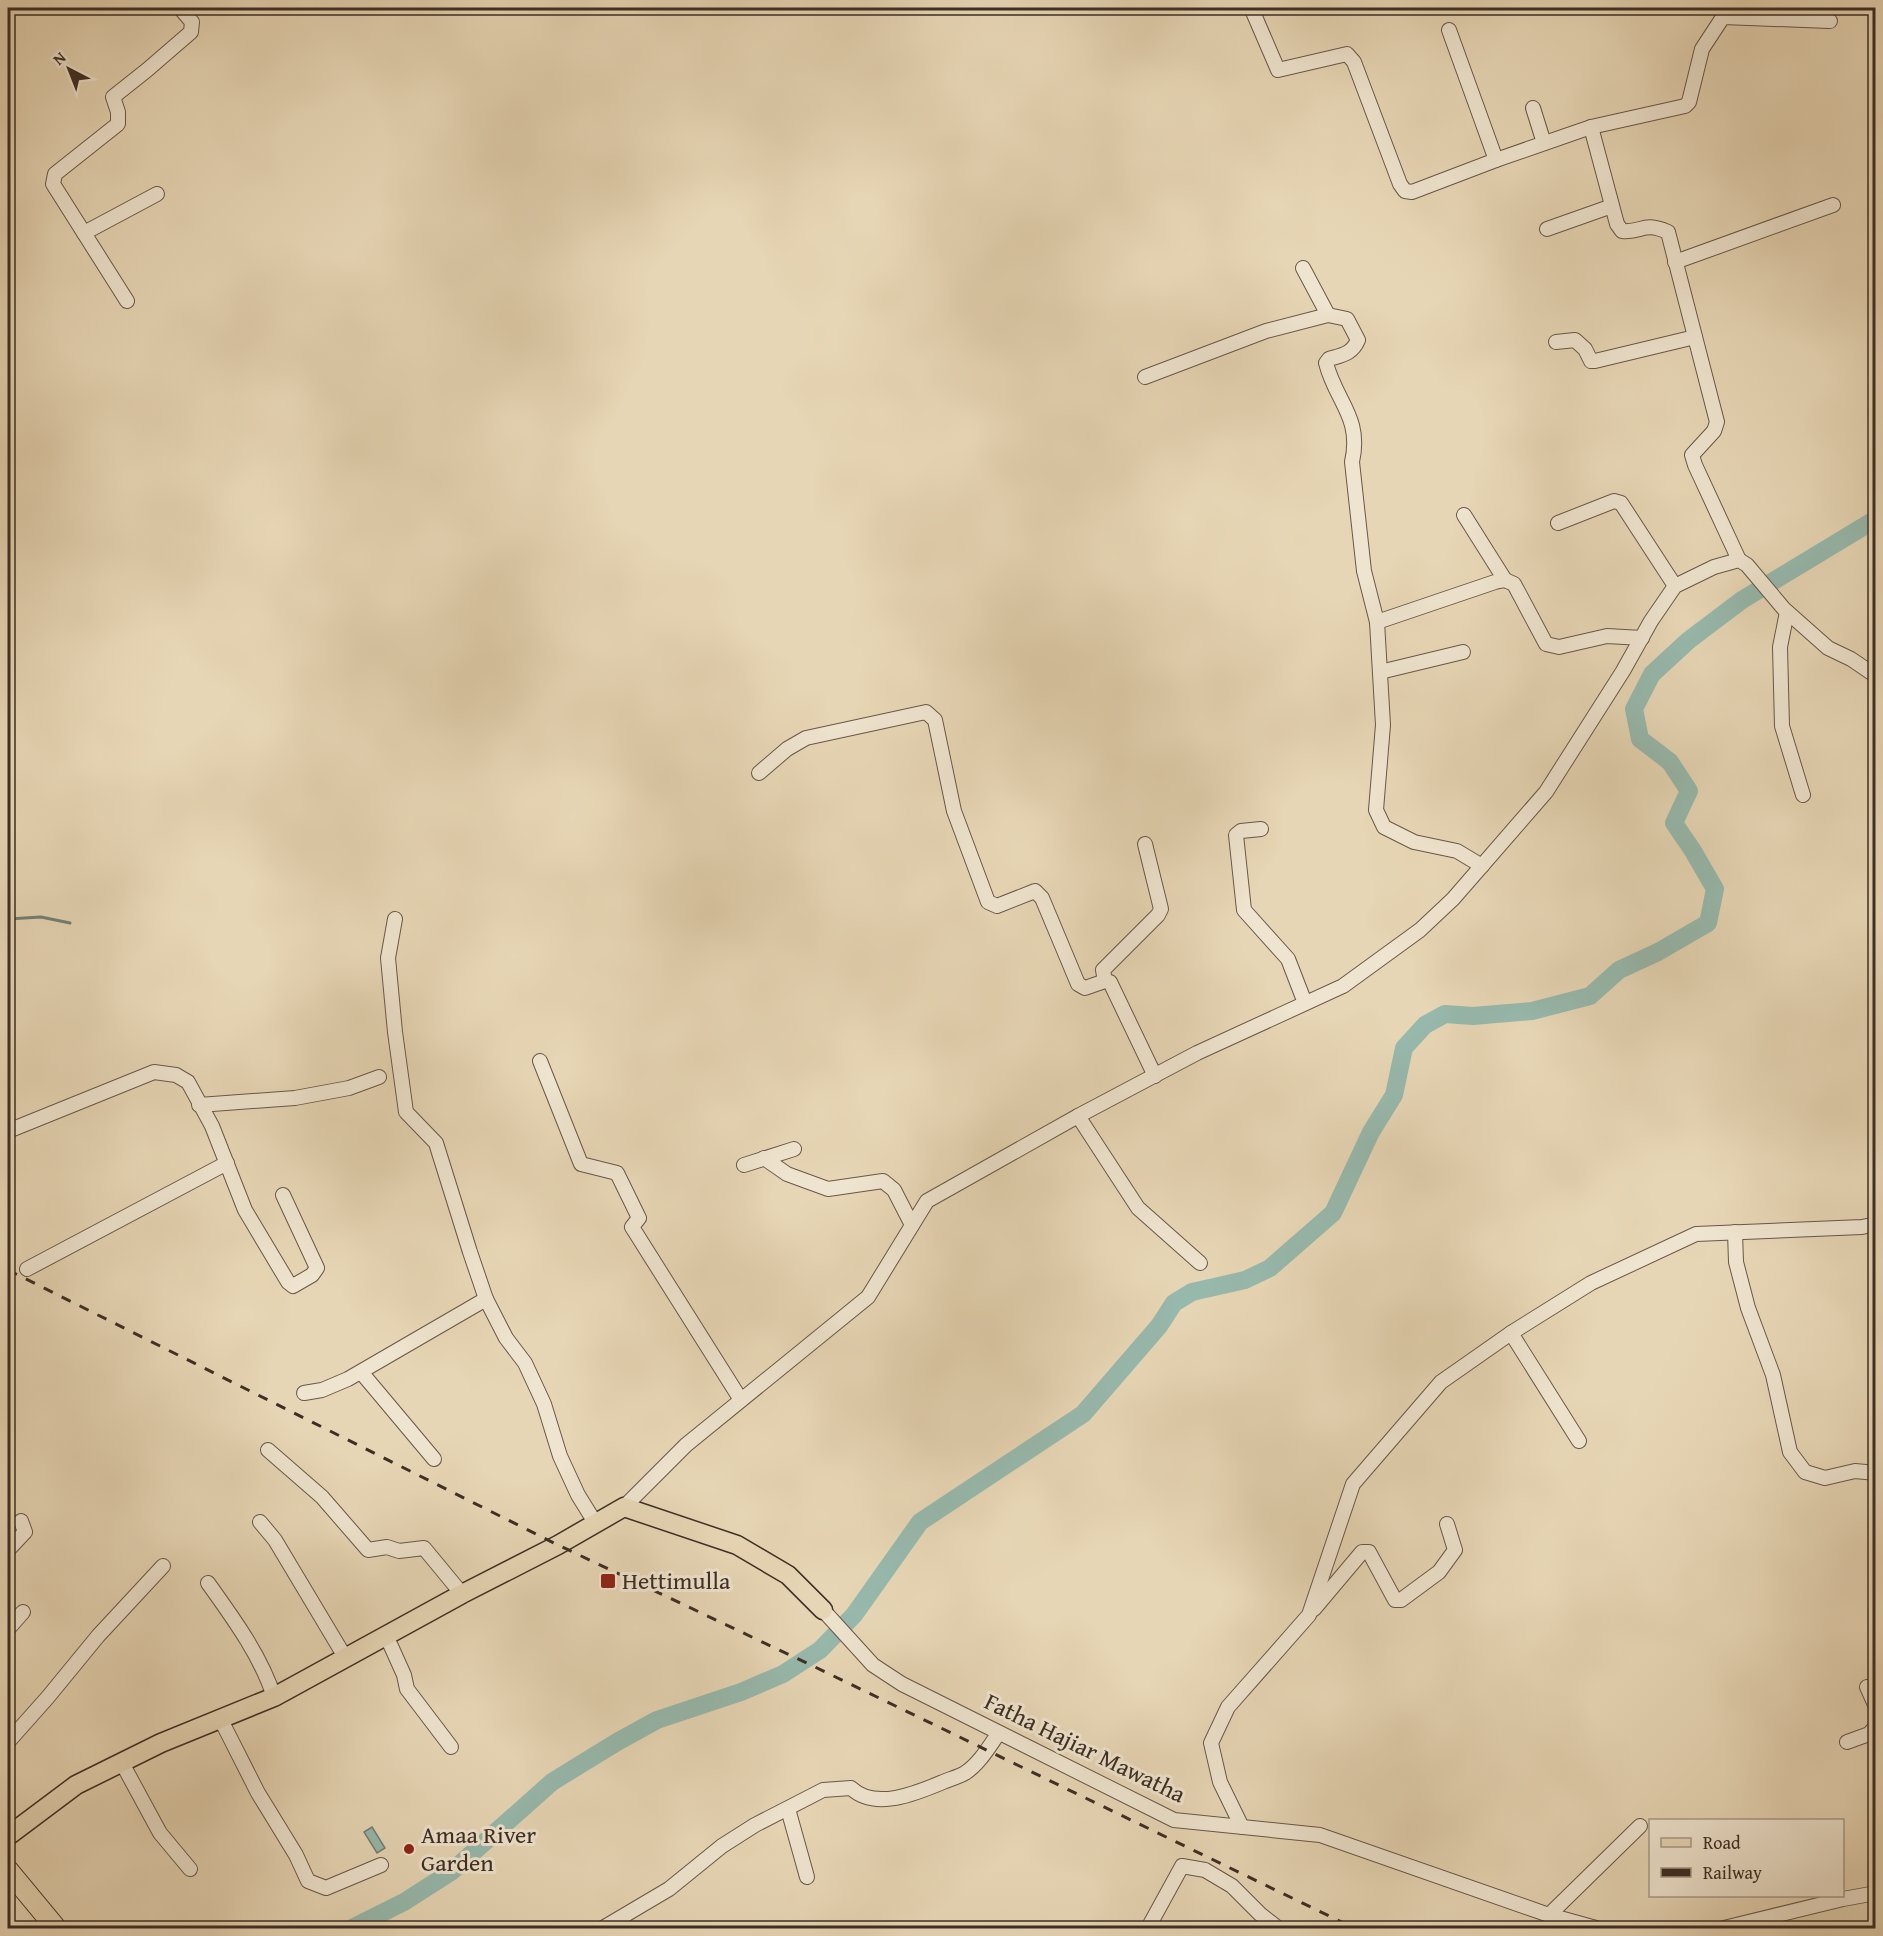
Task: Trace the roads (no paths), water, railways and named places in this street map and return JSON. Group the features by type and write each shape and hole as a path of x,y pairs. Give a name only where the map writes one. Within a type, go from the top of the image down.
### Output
{"highway":[{"path":"8,1870 56,1929"}],"main road":[{"path":"8,1836 76,1785 160,1743 274,1697 624,1507 737,1545 788,1575 824,1610"}],"street":[{"path":"128,301 53,184 55,174 118,124 118,112 113,97 191,32 192,22 180,8"},
{"path":"1253,12 1278,70 1347,54 1354,62 1400,184 1405,191 1412,192 1591,127 1685,106 1689,102 1702,49 1723,17 1830,21"},
{"path":"1449,30 1496,160"},
{"path":"1533,108 1544,143"},
{"path":"1591,127 1617,224 1622,231 1626,232 1650,225 1668,232 1718,422 1714,431 1692,455 1743,563 1785,611 1828,648 1851,659 1875,676"},
{"path":"84,232 157,194"},
{"path":"1675,262 1833,205"},
{"path":"1547,229 1612,206"},
{"path":"1303,268 1328,315"},
{"path":"1145,377 1266,331 1328,315 1347,319 1358,340 1354,349 1329,359 1326,363 1353,426 1356,446 1352,462 1364,571 1377,622 1383,725 1376,810 1384,827 1414,842 1456,851 1482,866"},
{"path":"1556,342 1575,340 1585,349 1591,362 1695,337"},
{"path":"1558,523 1614,501 1621,503 1675,586"},
{"path":"1464,514 1505,580 1514,584 1546,644 1559,647 1607,636 1642,638"},
{"path":"624,1507 686,1445 868,1297 927,1201 1078,1116 1197,1053 1343,986 1420,930 1453,899 1546,792 1675,586 1714,567 1743,563"},
{"path":"1377,622 1505,580"},
{"path":"1785,611 1780,647 1782,726 1803,795"},
{"path":"1380,672 1464,652"},
{"path":"759,773 787,749 806,738 926,712 935,720 954,811 988,902 997,906 1035,891 1042,898 1078,984 1085,988 1105,981 1110,982 1155,1076"},
{"path":"1261,829 1241,831 1236,835 1244,910 1288,959 1305,1003"},
{"path":"1105,981 1103,970 1158,915 1161,909 1145,844"},
{"path":"395,919 388,958 394,1032 406,1112 436,1143 486,1299 506,1338 525,1363 543,1404 560,1456 578,1495 596,1524"},
{"path":"540,1061 581,1164 617,1173 639,1218 632,1227 741,1400"},
{"path":"8,1131 154,1072 176,1074 188,1082 212,1126 245,1210 293,1286 312,1275 317,1268 283,1195"},
{"path":"199,1105 295,1098 350,1089 379,1077"},
{"path":"1078,1116 1138,1208 1200,1263"},
{"path":"744,1165 794,1149"},
{"path":"764,1158 787,1174 828,1189 883,1181 894,1190 912,1225"},
{"path":"27,1269 226,1163"},
{"path":"1309,1615 1353,1485 1441,1382 1511,1333 1591,1283 1696,1234 1862,1227 1875,1224"},
{"path":"1735,1232 1736,1262 1748,1308 1773,1375 1790,1452 1805,1472 1825,1478 1855,1471 1875,1473"},
{"path":"304,1393 322,1390 348,1379 486,1299"},
{"path":"1511,1333 1579,1442"},
{"path":"361,1372 434,1459"},
{"path":"268,1450 322,1497 368,1550 387,1547 399,1551 424,1548 462,1594"},
{"path":"8,1551 25,1532 21,1521"},
{"path":"260,1522 275,1540 345,1657"},
{"path":"1242,1827 1220,1782 1211,1743 1228,1707 1362,1551 1369,1552 1395,1600 1401,1600 1439,1572 1455,1550 1447,1524"},
{"path":"8,1742 98,1636 163,1566"},
{"path":"208,1583 233,1619 268,1678 274,1697"},
{"name":"Fatha Hajiar Mawatha","path":"824,1610 873,1665 902,1684 1174,1820 1320,1835 1596,1929"},
{"path":"8,1629 24,1612"},
{"path":"386,1635 404,1675 407,1689 451,1747"},
{"path":"1875,1686 1867,1688 1875,1707"},
{"path":"220,1718 258,1792 309,1881 326,1888 381,1865"},
{"path":"1847,1742 1869,1734 1875,1726"},
{"path":"603,1929 669,1889 722,1846 823,1790 851,1788 856,1793 872,1798 893,1799 931,1787 966,1772 987,1751 998,1734"},
{"path":"122,1762 160,1833 190,1869"},
{"path":"788,1809 807,1876"},
{"path":"1549,1914 1640,1826"},
{"path":"1148,1929 1182,1866 1205,1870 1232,1886 1278,1929"},
{"path":"1724,1929 1875,1893"}],"water":[{"path":"372,1827 385,1848 377,1853 364,1832"}],"waterway":[{"path":"352,1928 404,1902 451,1872 552,1782 617,1742 657,1720 741,1692 783,1674 820,1650 854,1615 920,1522 1083,1414 1159,1326 1174,1303 1192,1292 1245,1280 1270,1268 1333,1213 1371,1132 1394,1095 1404,1048 1425,1025 1445,1014 1473,1016 1532,1011 1590,996 1619,970 1658,952 1708,923 1715,889 1674,823 1689,791 1670,762 1640,739 1634,709 1652,674 1689,640 1742,600 1871,522 1876,522"},
{"path":"8,919 41,917 70,923"}],"railway":[{"path":"8,1270 558,1545 1354,1928"}],"place":[{"name":"Hettimulla","path":"608,1581"},
{"name":"Amaa River Garden","path":"409,1849"}]}
